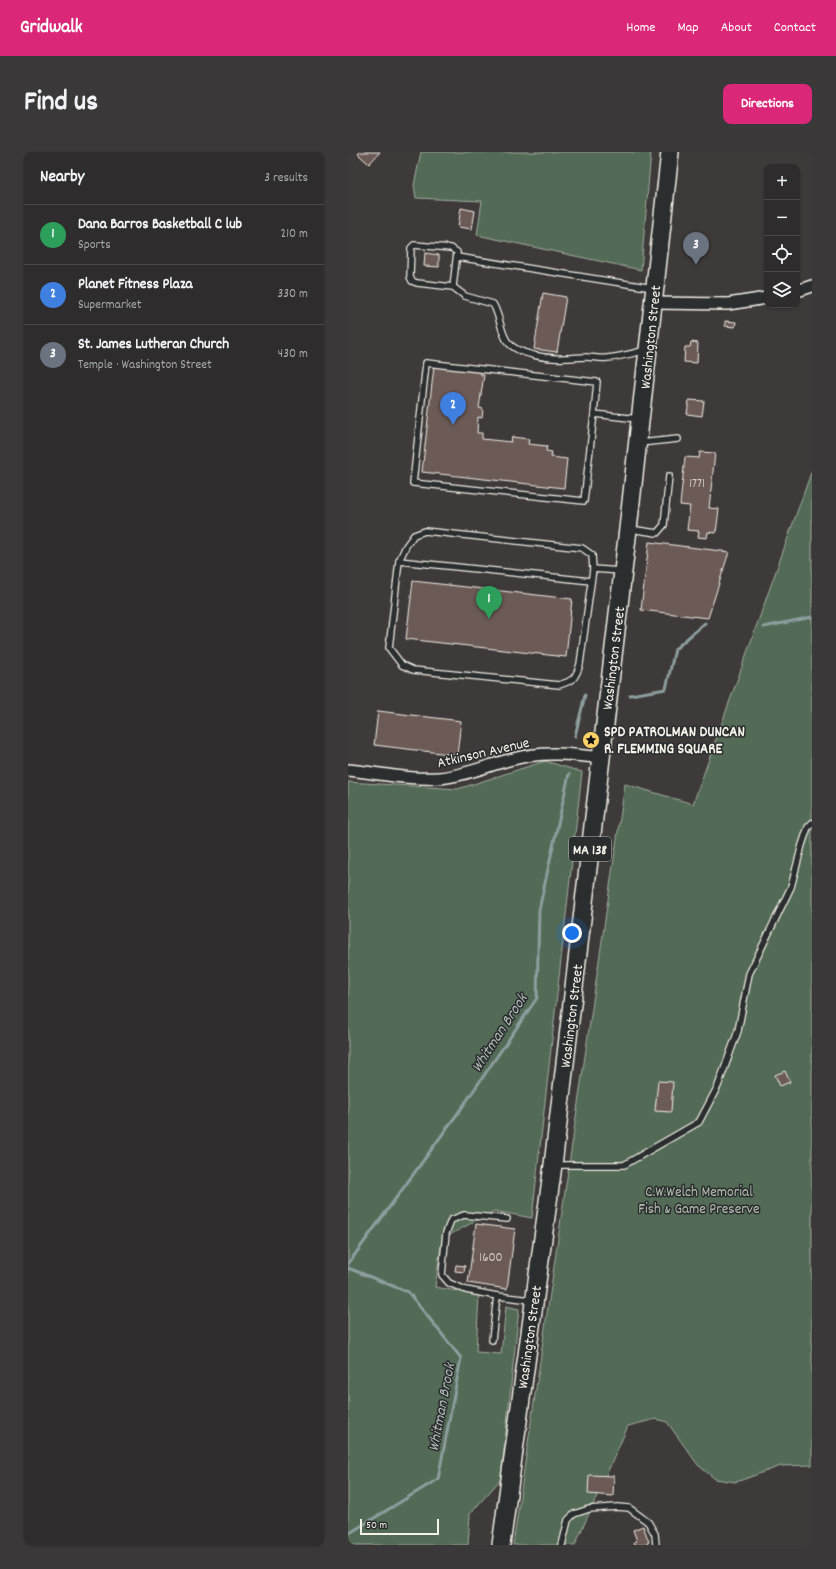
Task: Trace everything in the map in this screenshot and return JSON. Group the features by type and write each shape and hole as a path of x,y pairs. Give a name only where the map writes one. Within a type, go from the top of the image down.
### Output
{"main road":[{"name":"Washington Street","path":"501,1545 553,1165 655,296 670,152"}],"street":[{"path":"800,290 812,286"},
{"path":"655,296 728,304 764,298"},
{"name":"Atkinson Avenue","path":"348,770 413,777 439,778 463,774 513,758 533,755 566,754 601,758"}],"lane":[{"path":"453,287 457,252 451,248 414,245 411,248 410,277 412,280 416,283 453,287 465,296 493,304 497,310 500,325 508,342 518,351 538,356 556,358 607,358 626,356 648,349"},
{"path":"457,257 655,296"},
{"path":"426,363 597,382 594,414 584,501 413,482 426,363"},
{"path":"594,414 640,419"},
{"path":"638,443 678,439"},
{"path":"628,529 657,533 664,525 669,476"},
{"path":"425,532 582,548 592,555 593,569 580,664 577,674 569,682 559,685 413,670 402,665 389,648 398,561 414,535 425,532"},
{"path":"398,561 591,581"},
{"path":"593,569 623,571"},
{"path":"553,1165 624,1165 699,1122 718,1086 738,1031 749,974 791,887 802,845 808,827 812,823"},
{"path":"507,1219 464,1215 451,1220 446,1233 442,1275 449,1284 466,1290 534,1301"},
{"path":"492,1340 497,1296"},
{"path":"562,1545 568,1520 574,1514 589,1509 617,1507 629,1508 648,1522 655,1534 656,1545"}],"green space":[{"path":"421,152 651,152 641,270 477,235 482,201 416,198 414,185"},
{"name":"C.W.Welch Memorial Fish & Game Preserve","path":"812,470 812,1465 781,1466 736,1482 715,1479 698,1465 667,1422 656,1419 628,1426 575,1545 513,1545 625,784 693,804"},
{"path":"545,761 582,772 532,1218 494,1211 442,1239 435,1287 479,1295 476,1352 501,1354 506,1306 519,1309 501,1479 470,1514 468,1545 348,1545 348,782 458,789"}],"building":[{"path":"360,152 380,152 369,164 358,154"},
{"path":"461,208 475,211 472,229 458,227"},
{"path":"425,253 439,255 439,267 424,266"},
{"path":"543,293 566,297 557,352 534,349"},
{"path":"725,321 736,322 735,327 725,326"},
{"path":"691,342 698,343 697,363 684,362 685,347 690,347"},
{"path":"434,366 481,372 481,375 484,375 479,408 483,409 482,418 478,417 477,433 482,433 482,439 511,442 512,437 529,439 528,444 547,446 546,451 552,452 551,457 567,459 564,488 422,472"},
{"path":"689,400 704,401 702,416 687,414"},
{"path":"700,452 715,453 709,508 719,509 716,533 708,532 707,538 698,537 699,531 687,530 690,506 680,505 685,457 699,458"},
{"path":"649,542 729,552 708,618 641,610"},
{"path":"413,581 572,599 566,657 406,639"},
{"path":"378,711 461,721 457,755 374,745"},
{"path":"785,1071 790,1082 780,1086 775,1075"},
{"path":"658,1081 673,1082 671,1112 655,1111"},
{"path":"476,1224 515,1229 507,1289 468,1283"},
{"path":"456,1265 465,1266 464,1272 455,1271"},
{"path":"589,1475 614,1476 613,1496 588,1494"},
{"path":"643,1526 649,1542 647,1543 648,1545 635,1545 634,1542 637,1541 633,1530"}],"waterway":[{"name":"Whitman Brook","path":"764,627 812,617"},
{"name":"Whitman Brook","path":"630,695 666,689 675,649 705,623"},
{"name":"Whitman Brook","path":"575,736 585,695"},
{"name":"Whitman Brook","path":"348,1264 463,1106 537,998 539,910 569,774"},
{"name":"Whitman Brook","path":"348,1268 408,1292 461,1358 438,1479 348,1534"}],"place":[{"name":"St. James Lutheran Church","path":"696,265"},
{"name":"Planet Fitness Plaza","path":"453,425"},
{"name":"Dana Barros Basketball C lub","path":"489,619"},
{"name":"SPD PATROLMAN DUNCAN R. FLEMMING SQUARE","path":"591,740"}]}
